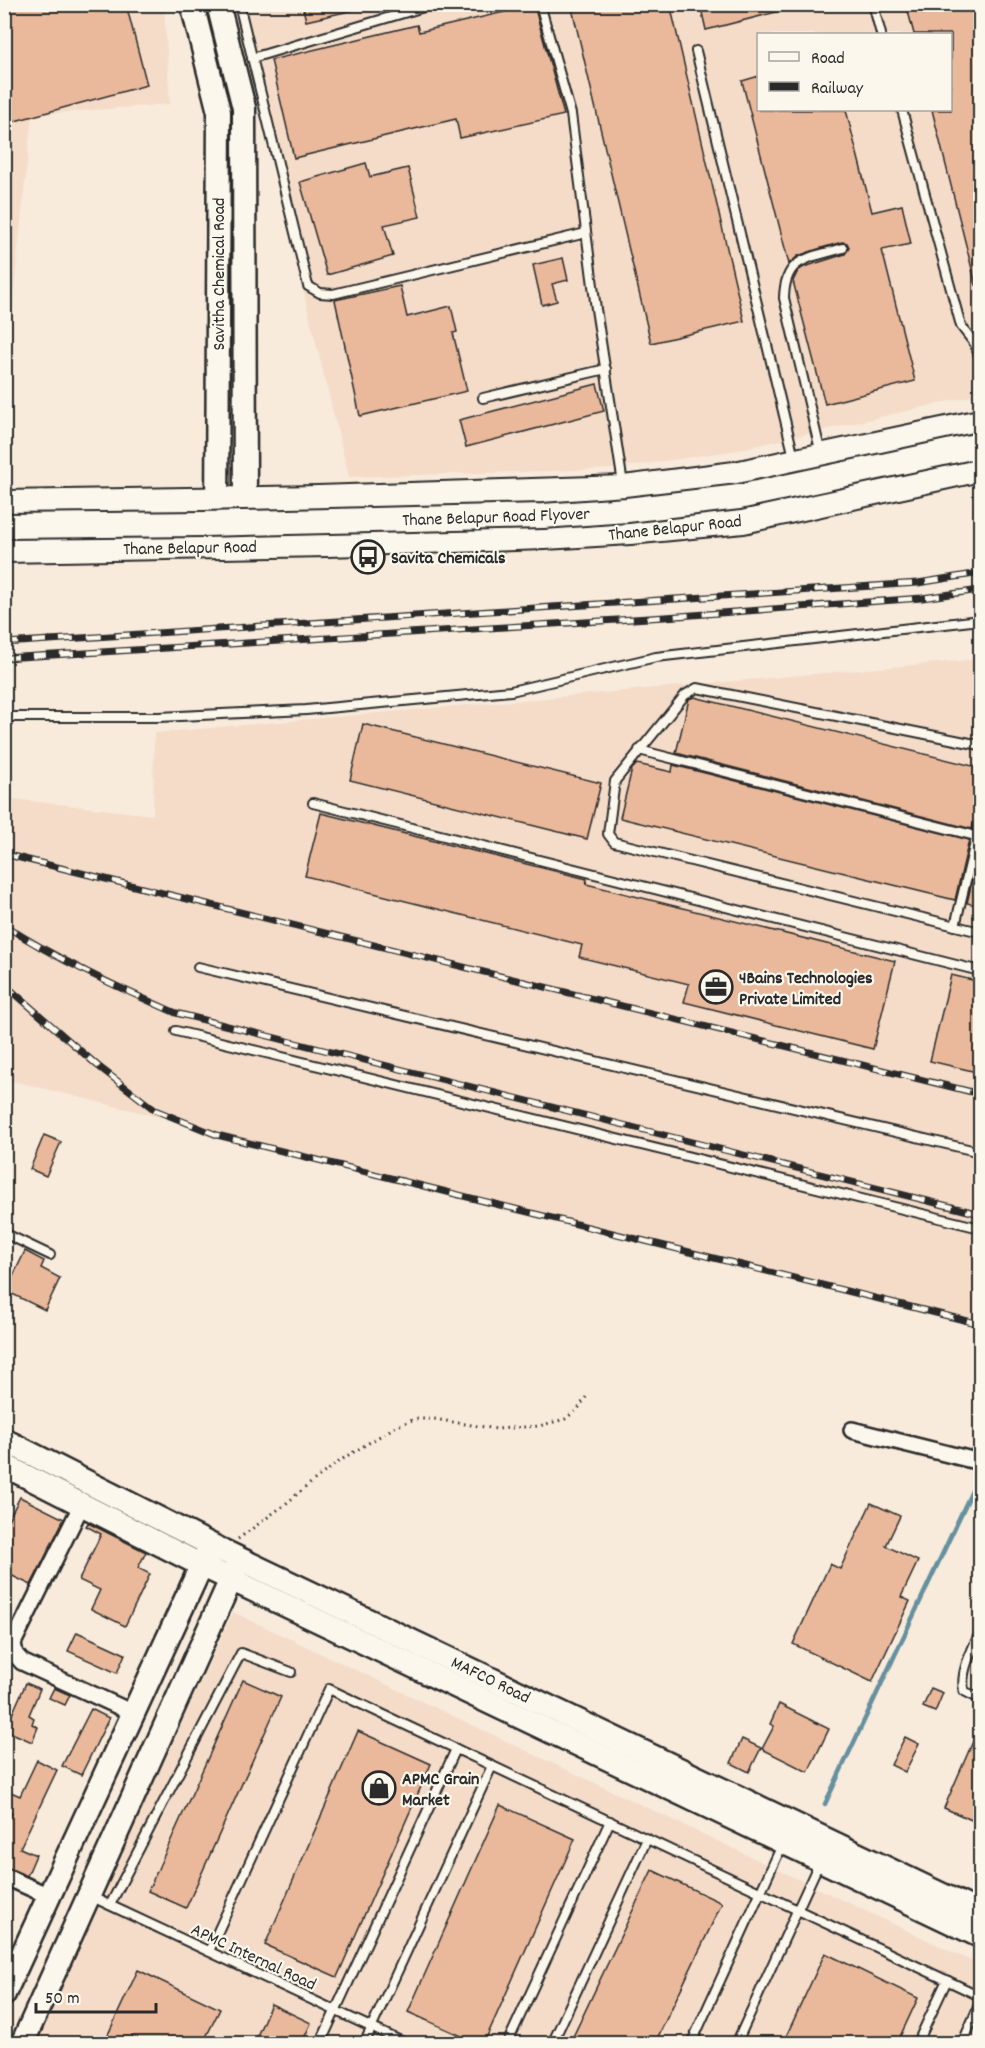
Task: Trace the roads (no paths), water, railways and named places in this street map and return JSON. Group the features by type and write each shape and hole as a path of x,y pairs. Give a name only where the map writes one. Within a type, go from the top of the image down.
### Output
{"main road":[{"name":"Savitha Chemical Road","path":"192,4 219,112 216,546"},
{"name":"Savitha Chemical Road","path":"218,4 244,108 245,546"},
{"path":"4,503 245,500 624,488 735,474 981,422"},
{"name":"Thane Belapur Road Flyover","path":"4,526 543,516 627,510 739,497 981,445"},
{"name":"Thane Belapur Road","path":"4,550 245,546 544,537 630,532 743,520 981,469"},
{"name":"MAFCO Road","path":"4,1440 221,1559 825,1851 981,1936"},
{"name":"MAFCO Road","path":"4,1465 82,1504 221,1559"},
{"path":"4,1994 133,1713 221,1559"},
{"path":"22,2043 89,1895 221,1559"},
{"name":"MAFCO Road","path":"825,1851 981,1913"}],"street":[{"path":"852,1430 981,1461"},
{"path":"82,1504 13,1643 15,1654 22,1662 133,1713"},
{"path":"4,1876 49,1896"}],"lane":[{"path":"239,4 308,286 320,293 333,294 586,233"},
{"path":"252,58 434,4"},
{"path":"540,4 571,114 586,233 624,488"},
{"path":"873,4 881,33"},
{"path":"696,51 795,462"},
{"path":"902,111 961,326 978,345 981,359"},
{"path":"821,456 784,298 784,288 788,273 795,263 843,248"},
{"path":"483,398 606,369"},
{"path":"4,717 159,717 294,711 512,691 656,657 981,620"},
{"path":"981,745 697,688 685,695 615,781 608,834 614,842 981,932"},
{"path":"639,750 979,837"},
{"path":"313,803 981,971"},
{"path":"956,926 981,822"},
{"path":"198,967 981,1152"},
{"path":"176,1031 981,1228"},
{"path":"4,1233 51,1255"},
{"path":"981,1632 962,1681 964,1691 981,1699"},
{"path":"110,1905 242,1653 291,1672"},
{"path":"209,1951 329,1689 981,1996"},
{"path":"320,2043 456,1749"},
{"path":"364,2043 492,1766"},
{"path":"507,2043 610,1821"},
{"path":"691,2043 788,1833"},
{"path":"552,2043 646,1839"},
{"path":"736,2043 825,1851"},
{"name":"APMC Internal Road","path":"89,1895 407,2043"},
{"path":"917,2043 946,1980"},
{"path":"962,2043 981,2003"}],"waterway":[{"path":"825,1804 978,1478"}],"railway":[{"path":"4,643 918,583 980,573"},
{"path":"4,658 665,617 922,598 980,590"},
{"path":"4,854 980,1094"},
{"path":"4,925 67,961 176,1013 980,1214"},
{"path":"4,984 98,1066 155,1110 217,1135 980,1324"}],"place":[{"name":"Savita Chemicals","path":"368,557"},
{"name":"4Bains Technologies Private Limited","path":"716,987"},
{"name":"APMC Grain Market","path":"379,1788"}]}
